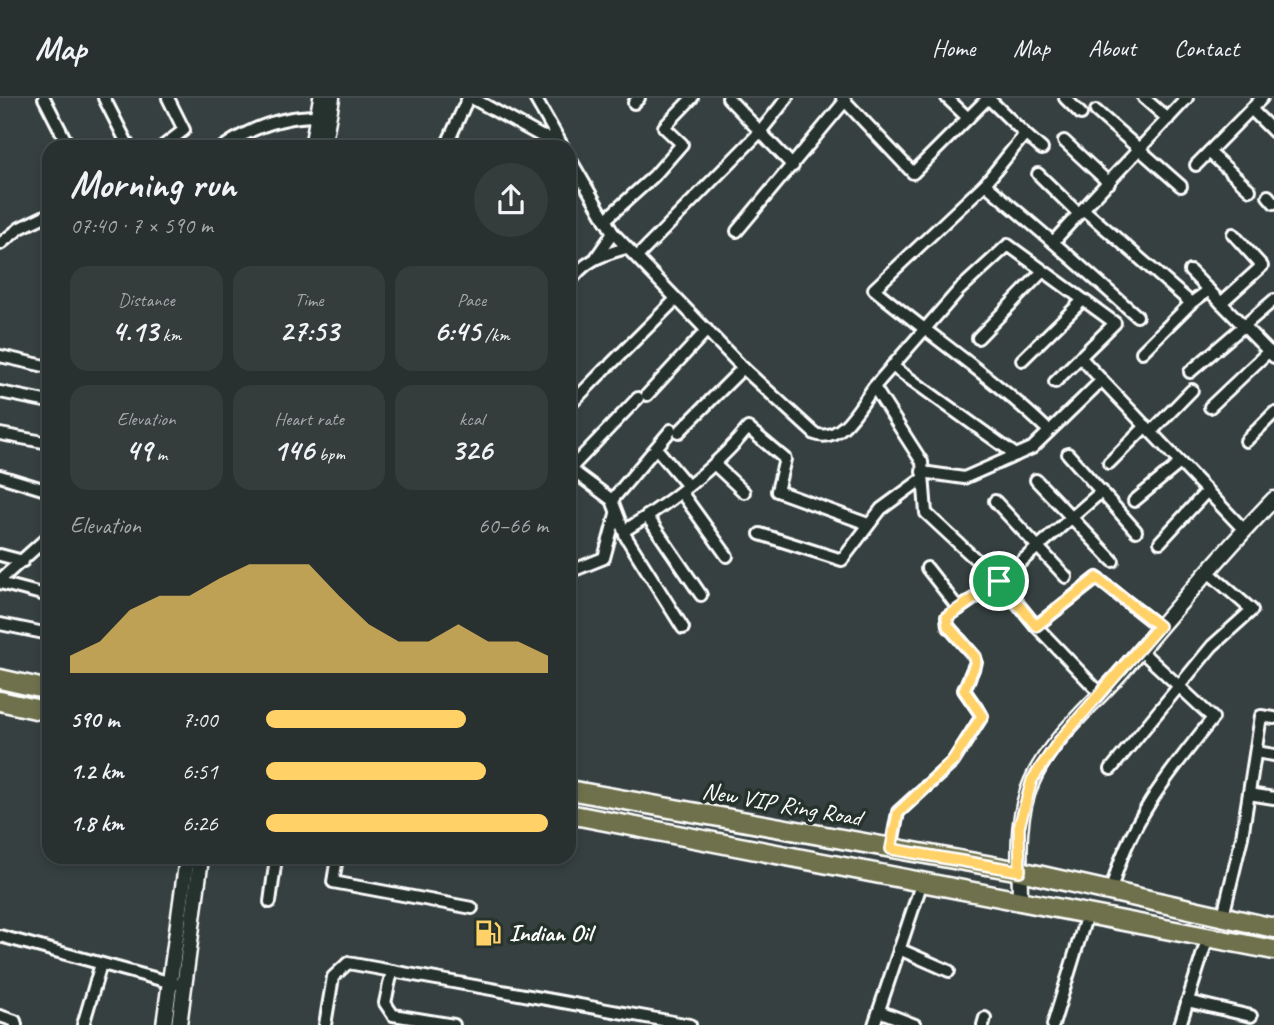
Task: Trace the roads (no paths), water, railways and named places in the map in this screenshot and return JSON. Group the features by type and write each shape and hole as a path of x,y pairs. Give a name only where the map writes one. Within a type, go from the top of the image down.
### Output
{"main road":[{"path":"0,679 42,688"},
{"path":"0,701 42,710"},
{"name":"New VIP Ring Road","path":"576,791 1020,871 1274,928"},
{"path":"577,815 590,794"},
{"name":"New VIP Ring Road","path":"577,815 1274,950"}],"street":[{"path":"44,98 65,140"},
{"path":"104,98 126,140"},
{"path":"169,98 184,130 171,140"},
{"path":"313,140 321,98"},
{"path":"324,140 332,98"},
{"path":"449,140 470,98 552,140"},
{"path":"536,98 559,140"},
{"path":"605,220 654,176 682,144 664,127 692,98"},
{"path":"728,98 793,166"},
{"path":"637,257 760,132 787,98"},
{"path":"947,98 968,118"},
{"path":"1066,98 1082,114"},
{"path":"1144,98 1168,119"},
{"path":"1053,242 1187,98"},
{"path":"1196,165 1262,98"},
{"path":"737,231 793,166 843,100 913,173 987,99 1042,149"},
{"path":"1251,109 1274,132"},
{"path":"1096,111 1181,186"},
{"path":"235,140 279,120 293,116 318,116"},
{"path":"1025,134 985,184 874,289 924,331 1014,397 1049,430"},
{"path":"1065,141 1109,183"},
{"path":"1209,152 1250,190"},
{"path":"576,169 612,233 743,368 821,436 840,431 874,387 959,290 1008,245 1115,323 1055,382"},
{"path":"1038,174 1191,303"},
{"path":"985,184 1137,316"},
{"path":"0,244 20,228 42,217"},
{"path":"597,256 612,233"},
{"path":"1221,303 1262,266 1233,234"},
{"path":"576,274 597,256 626,248"},
{"path":"978,338 1043,271"},
{"path":"1190,271 1271,354 1210,407"},
{"path":"1142,352 1191,303 1209,290"},
{"path":"576,399 676,299"},
{"path":"1022,360 1083,300"},
{"path":"1189,372 1274,300"},
{"path":"576,462 707,330"},
{"path":"0,356 42,365"},
{"path":"1080,357 1244,530"},
{"path":"892,366 1016,455"},
{"path":"612,500 656,448 743,368"},
{"path":"760,534 838,561 849,553 868,524 889,502 922,475 964,478 1032,448 1102,380"},
{"path":"874,387 922,462 926,513 999,581 1036,626 1101,694"},
{"path":"1109,463 1192,390"},
{"path":"0,392 42,401"},
{"path":"1246,441 1274,413"},
{"path":"624,531 684,489 714,464 748,428 785,458 777,491 868,524"},
{"path":"0,434 42,442"},
{"path":"656,448 727,556"},
{"path":"1068,454 1136,531"},
{"path":"1134,502 1180,463"},
{"path":"714,464 744,492"},
{"path":"576,474 612,500 624,531 683,628"},
{"path":"0,476 42,489"},
{"path":"1036,480 1113,561"},
{"path":"891,849 898,813 953,761 982,716 964,690 976,662 975,657 946,621 999,581 1102,491"},
{"path":"1160,542 1207,491"},
{"path":"1020,901 1019,827 1032,780 1059,741 1207,571 1274,499"},
{"path":"995,501 1066,577"},
{"path":"576,569 604,558 617,513"},
{"path":"647,516 701,595"},
{"path":"0,582 42,543"},
{"path":"0,555 23,561"},
{"path":"927,568 959,609"},
{"path":"1111,769 1212,646 1252,610 1207,571"},
{"path":"1036,626 1097,578 1159,626"},
{"path":"0,582 42,595"},
{"path":"0,624 42,633"},
{"path":"1111,892 1117,863 1160,784 1213,718 1181,685 1140,650"},
{"path":"1223,916 1249,794 1261,716 1274,718"},
{"path":"1256,752 1274,755"},
{"path":"1249,794 1274,798"},
{"path":"164,1025 186,864"},
{"path":"179,1025 200,864"},
{"path":"270,902 275,864"},
{"path":"336,864 333,882 472,908"},
{"path":"874,1025 922,882"},
{"path":"1053,1025 1087,914"},
{"path":"0,936 183,985"},
{"path":"1180,1025 1208,937"},
{"path":"899,949 949,971"},
{"path":"325,1025 333,977 340,967 348,963 690,1025"},
{"path":"83,1025 101,964"},
{"path":"391,971 385,1003 394,1015 454,1025"},
{"path":"1187,1001 1251,1016"},
{"path":"879,1011 915,1025"},
{"path":"0,1016 15,1021 16,1025"}],"place":[{"name":"Indian Oil","path":"488,933"}]}
